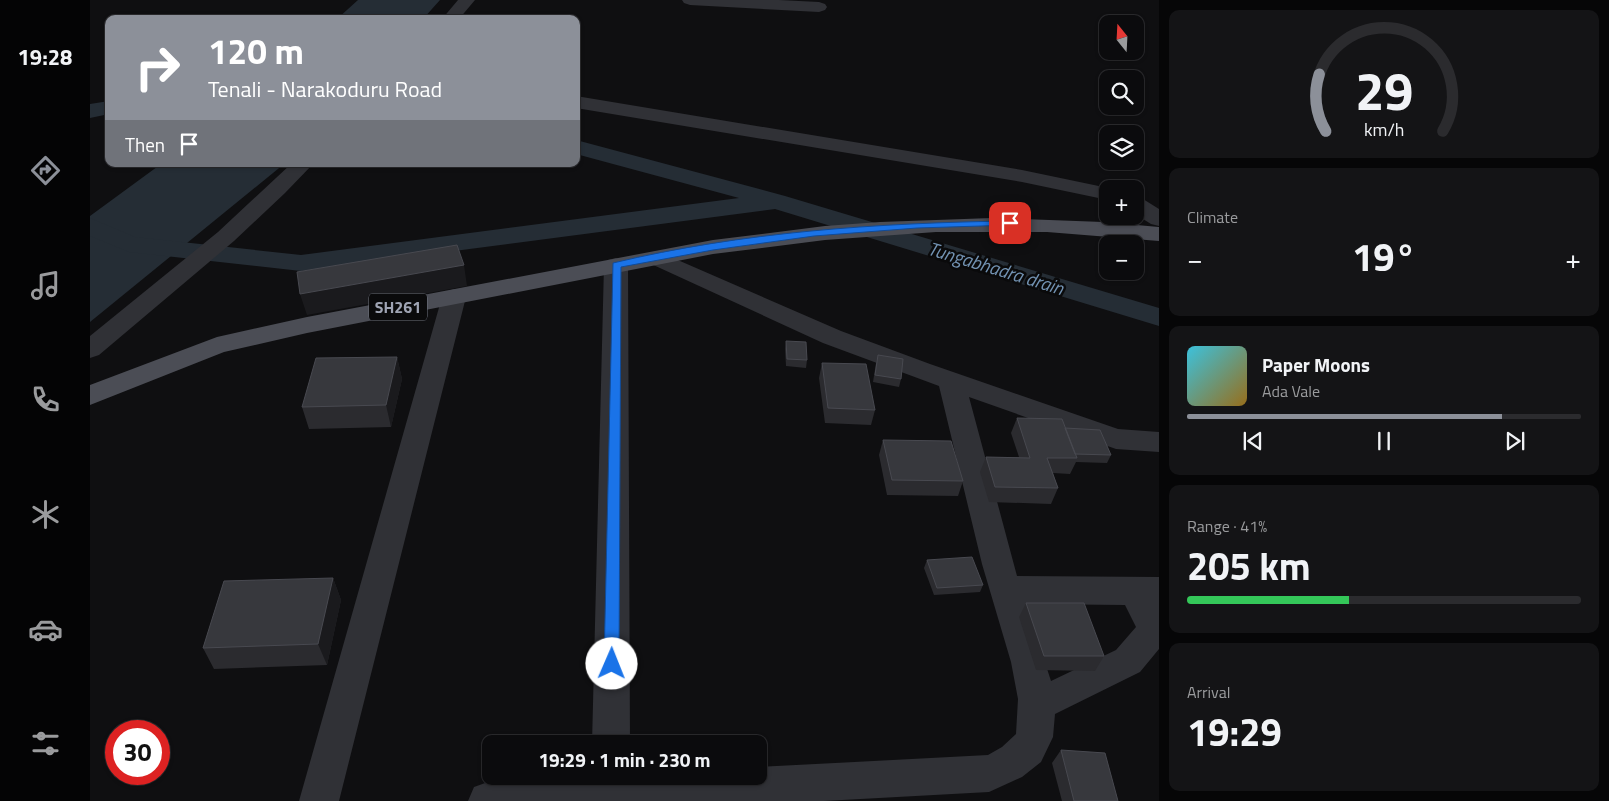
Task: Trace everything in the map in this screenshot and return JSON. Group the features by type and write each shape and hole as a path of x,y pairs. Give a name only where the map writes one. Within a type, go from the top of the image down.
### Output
{"main road":[{"name":"SH261","path":"90,396 217,345 307,325 616,265 777,237 841,230 917,225 1010,223 1102,228 1159,234"}],"street":[{"path":"454,15 467,0"},
{"path":"690,0 819,7"},
{"path":"580,103 1022,176 1099,192"},
{"path":"90,350 174,281 272,195 300,167"},
{"path":"1144,210 1159,219"},
{"path":"657,258 832,337 951,381 1116,438 1159,442"},
{"path":"611,735 616,265"},
{"path":"319,801 454,297"},
{"path":"488,801 610,786 989,773 1016,761 1034,739 1037,705 1036,686 1005,590 951,381"},
{"path":"1005,590 1147,591 1154,630 1128,661 1037,705"}],"shaded area":[{"path":"358,0 440,0 427,15 341,15"},
{"path":"157,167 280,167 90,322 90,216"}],"building":[{"path":"457,245 464,265 300,294 297,272"},
{"path":"786,341 806,342 807,360 787,359"},
{"path":"878,355 903,359 901,379 875,375"},
{"path":"397,357 386,405 302,407 316,358"},
{"path":"822,363 866,364 875,410 828,408"},
{"path":"1017,418 1062,419 1077,458 1047,458 1058,488 995,487 986,457 1030,458"},
{"path":"1065,428 1100,430 1111,455 1075,454"},
{"path":"883,440 951,441 963,481 892,480"},
{"path":"972,557 983,585 937,588 927,560"},
{"path":"333,578 318,644 203,648 224,581"},
{"path":"1026,603 1084,603 1104,656 1044,656"},
{"path":"1061,750 1105,753 1118,801 1074,801"}],"waterway":[{"path":"90,111 105,108"},
{"path":"580,148 776,201"},
{"path":"90,226 129,244 301,263 776,201"},
{"name":"Tungabhadra drain","path":"776,201 1159,317"}],"route":[{"path":"612,664 616,265 713,247 814,233 917,225 1010,223"}]}
